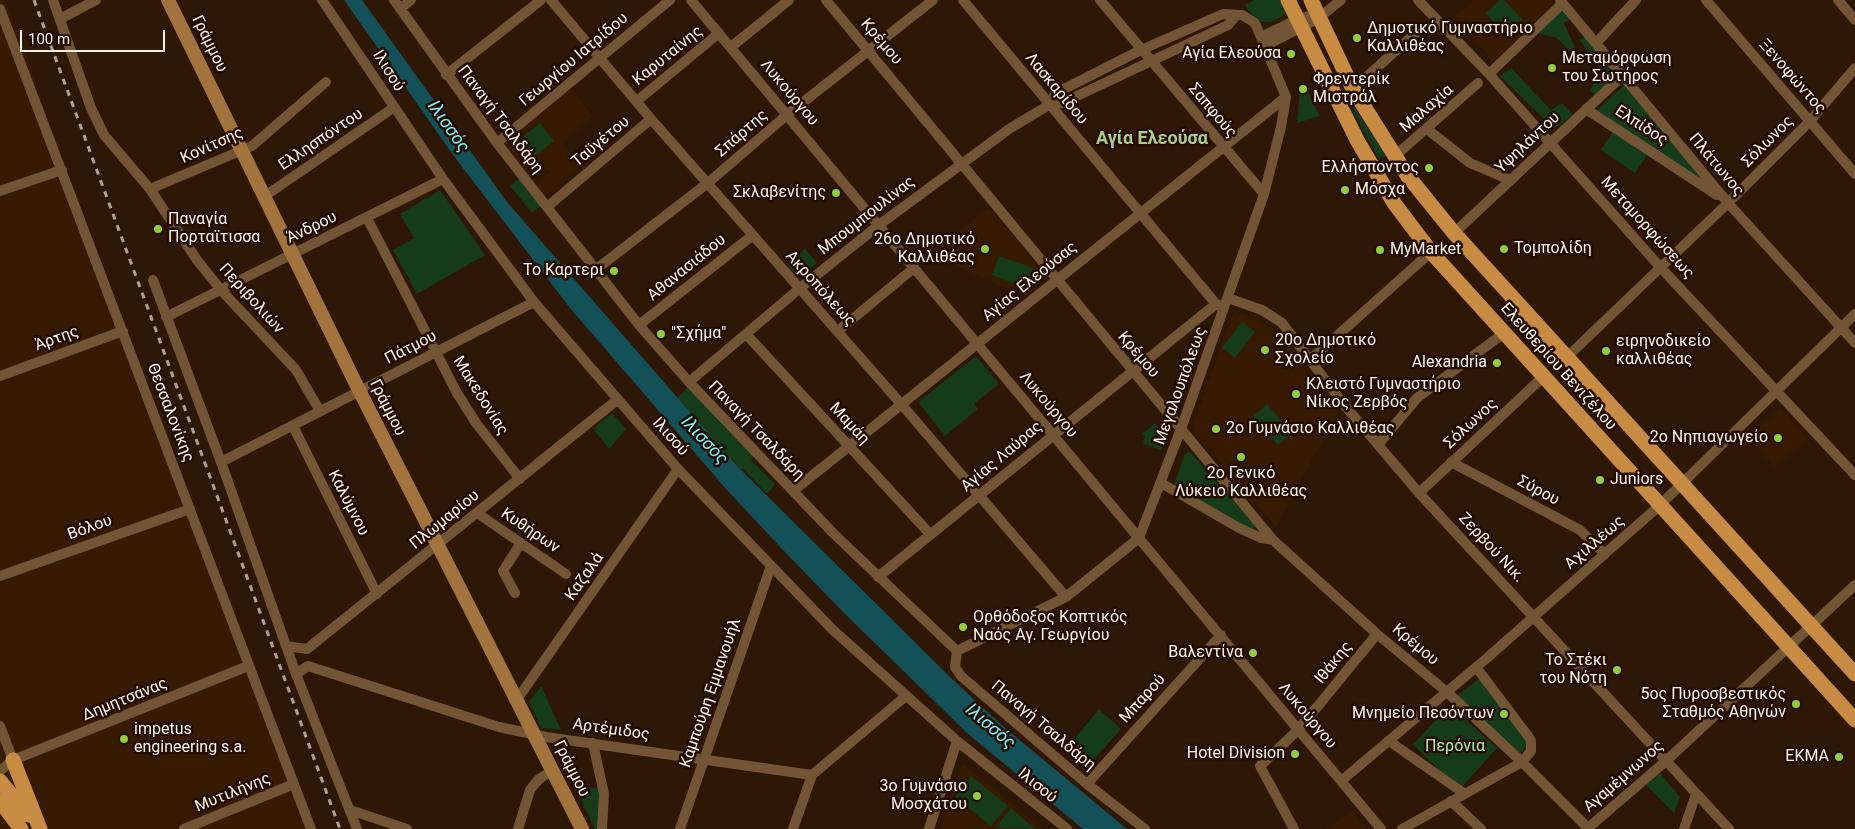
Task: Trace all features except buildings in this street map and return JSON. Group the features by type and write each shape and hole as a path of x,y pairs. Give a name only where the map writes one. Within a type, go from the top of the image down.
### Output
{"main road":[{"name":"Ελευθερίου Βενιζέλου","path":"1288,0 1357,140 1394,203 1431,252 1659,506 1855,720"},
{"name":"Ελευθερίου Βενιζέλου","path":"1311,0 1353,89 1395,156 1454,233 1855,674"},
{"path":"6,760 38,829"},
{"path":"0,781 38,829"},
{"path":"0,801 21,829"}],"street":[{"path":"53,0 60,20 96,0"},
{"name":"Γράμμου","path":"168,0 243,150 359,391 582,829"},
{"name":"Ιλισού","path":"322,0 393,108 534,302 678,469 833,630 957,741 1066,829"},
{"path":"397,4 411,0"},
{"path":"446,75 541,0"},
{"name":"Ακροπόλεως","path":"552,0 651,119 709,182 799,289 838,331 1066,597"},
{"name":"Γεωργίου Ιατρίδου","path":"497,143 670,0"},
{"name":"Λυκούργου","path":"691,0 788,114 1380,829"},
{"path":"731,47 789,0"},
{"name":"Κρέμου","path":"826,0 1273,540 1377,634 1447,692 1522,762 1588,828"},
{"name":"Σπάρτης","path":"594,271 709,182 788,114 933,0"},
{"name":"Λασκαρίδου","path":"962,0 1140,213 1223,303"},
{"name":"Σαπφούς","path":"1100,0 1264,194"},
{"path":"1263,41 1299,23 1319,18 1341,0"},
{"name":"Μεταμορφώσεως","path":"1418,0 1489,74 1661,268 1778,390 1855,475"},
{"path":"1596,43 1636,0"},
{"name":"Ξενοφώντος","path":"1706,0 1855,174"},
{"path":"1838,0 1855,20"},
{"path":"1489,74 1562,2"},
{"name":"Πλάτωνος","path":"1562,2 1728,203 1855,343"},
{"name":"Παναγή Τσαλδάρη","path":"397,4 446,75 594,271 639,326 689,382 878,577 957,651 955,667 961,676 1087,784 1145,829"},
{"name":"Θεσσαλονίκης","path":"0,9 311,829"},
{"name":"Μπουμπουλίνας","path":"1050,105 1056,93 1141,50 1223,14 1236,16"},
{"path":"1236,16 1248,18 1254,24 1286,97"},
{"name":"Μπουμπουλίνας","path":"689,382 799,289 879,225 1009,129 1050,105 1062,103 1228,25 1236,16"},
{"name":"Περιβολιών","path":"60,20 92,108 111,145 150,189 197,260 221,290 296,370 320,411"},
{"path":"1353,89 1420,28"},
{"name":"Καρυταίνης","path":"637,101 719,33"},
{"path":"0,42 10,38"},
{"name":"Σόλωνος","path":"1567,357 1728,203 1810,121 1855,68"},
{"name":"Υψηλάντου","path":"1454,233 1548,142 1622,76"},
{"name":"Κονίτσης","path":"150,189 252,146 326,82"},
{"name":"Μαλαχία","path":"1395,156 1478,83"},
{"name":"Αγίας Ελεούσας","path":"793,491 1286,97"},
{"name":"Μεγαλουπόλεως","path":"957,651 1066,597 1139,538 1181,430 1223,303 1264,194 1281,127 1286,97"},
{"name":"Ελλησπόντου","path":"265,196 393,108"},
{"name":"Ελπίδος","path":"1586,109 1679,168 1728,203"},
{"name":"Ταϋγέτου","path":"546,207 651,119"},
{"path":"1427,129 1470,163 1510,180"},
{"path":"0,191 62,170"},
{"name":"Άνδρου","path":"166,318 443,179"},
{"name":"Μακεδονίας","path":"367,218 436,352 476,423 520,478"},
{"name":"Αθανασιάδου","path":"639,326 753,235"},
{"path":"1310,360 1431,252"},
{"path":"838,331 914,268"},
{"name":"Θεσσαλονίκης","path":"152,280 221,462 296,674 357,829"},
{"name":"Πάτμου","path":"221,462 534,302"},
{"name":"Ζερβού Νικ.","path":"1223,303 1262,310 1282,323 1378,445 1419,493 1535,616 1730,829"},
{"name":"Αγίας Λαύρας","path":"878,577 1132,371 1223,303"},
{"name":"Αχιλλέως","path":"1341,781 1535,616 1659,506 1855,314"},
{"name":"Άρτης","path":"0,376 123,331"},
{"path":"1378,445 1417,398 1504,333"},
{"name":"Μαμάη","path":"746,334 930,534"},
{"name":"Σόλωνος","path":"1419,493 1543,377"},
{"name":"Πλωμαρίου","path":"286,646 307,649 438,546 617,400"},
{"name":"Καλύμνου","path":"293,426 377,594"},
{"name":"Σύρου","path":"1451,462 1580,530 1605,554"},
{"name":"Καζαλά","path":"516,701 678,469"},
{"path":"1161,483 1239,528 1261,538 1273,540"},
{"name":"Βόλου","path":"0,576 190,509"},
{"name":"Κυθήρων","path":"477,513 566,574"},
{"path":"515,592 503,571 521,543"},
{"name":"Καμπούρη Εμμανουήλ","path":"680,829 770,566"},
{"name":"Αγαμέμνωνος","path":"1588,828 1666,761 1855,585"},
{"name":"Ιθάκης","path":"1294,829 1260,766 1299,730 1377,634"},
{"name":"Μπαρού","path":"1087,784 1221,635"},
{"name":"Δημητσάνας","path":"0,771 6,760 248,666"},
{"name":"Αρτέμιδος","path":"296,674 308,666 499,727 533,734 812,775"},
{"path":"1402,829 1522,762 1532,751 1532,741 1476,667"},
{"path":"793,829 812,775 906,696"},
{"path":"0,726 6,760"},
{"path":"929,829 957,741"},
{"path":"1388,741 1465,794"},
{"path":"593,743 604,794 602,829"},
{"path":"518,829 530,790 539,779 552,771"},
{"name":"Μυτιλήνης","path":"184,829 294,784"},
{"path":"1684,829 1696,794"},
{"path":"1451,801 1481,829"},
{"path":"350,810 407,829"}],"shaded area":[{"path":"0,0 5,0 22,43 69,180 308,829 0,829"},
{"path":"1474,0 1552,0 1557,5 1494,62 1454,17"},
{"path":"571,89 594,117 562,143 581,167 545,196 536,184 550,173 540,160 525,171 503,144"},
{"name":"26ο Δημοτικό Καλλιθέας","path":"989,208 1045,276 1022,295 947,262 947,253 953,235"},
{"path":"1234,311 1259,319 1277,332 1338,412 1276,527 1192,428"},
{"name":"2ο Νηπιαγωγείο","path":"1781,408 1808,439 1775,468 1748,437"},
{"name":"3o Γυμνάσιο Μοσχάτου","path":"962,763 1043,829 941,829"},
{"path":"1353,810 1367,829 1324,829 1327,827"}],"green space":[{"path":"1254,0 1282,0 1286,12 1283,16 1271,22 1262,22 1251,14 1245,5"},
{"path":"1500,0 1504,0 1523,20 1505,36 1486,13"},
{"path":"1563,9 1570,19 1564,23 1577,52 1573,54 1557,38 1537,33"},
{"path":"1587,37 1616,74 1594,95 1590,90 1602,70 1579,39"},
{"path":"1511,68 1551,110 1562,103 1573,115 1554,129 1500,76"},
{"path":"1304,85 1320,116 1297,123 1300,88 1304,90"},
{"path":"1624,85 1712,188 1597,110"},
{"path":"1348,97 1386,156 1379,159 1356,117"},
{"path":"540,123 554,141 526,163 513,145"},
{"path":"1614,130 1649,152 1635,173 1601,150"},
{"path":"521,177 542,205 532,213 510,186"},
{"path":"440,190 485,255 417,294 393,250 414,238 400,214"},
{"path":"805,249 817,263 798,278 787,264"},
{"path":"999,256 1033,268 1026,288 992,275"},
{"path":"1242,322 1255,332 1235,358 1222,348"},
{"path":"976,356 999,384 974,404 978,409 945,436 918,402"},
{"path":"688,387 755,456 751,460 775,484 767,494 743,469 741,470 677,398"},
{"path":"1267,404 1292,433 1278,445 1253,416"},
{"path":"612,413 626,429 609,449 593,429"},
{"path":"1155,423 1164,436 1162,450 1143,444 1145,436 1142,434"},
{"path":"1188,452 1191,453 1254,524 1255,528 1250,529 1174,485 1184,456"},
{"path":"1481,677 1529,745 1518,755 1457,695"},
{"path":"541,686 561,730 541,728 529,702"},
{"name":"Περόνια","path":"1449,705 1497,748 1460,789 1413,745"},
{"path":"1099,709 1121,729 1088,766 1068,747"},
{"path":"1660,773 1680,797 1674,813 1646,785"},
{"path":"971,776 1008,806 991,826 955,797"},
{"path":"599,787 601,790 599,829 595,829 576,790"},
{"path":"1011,808 1035,829 995,828"}],"water":[{"name":"Ιλισσός","path":"344,0 362,0 507,202 737,466 950,677 1004,727 1127,829 1083,829 967,733 844,613 783,550 726,489 570,308 456,159"}],"railway":[{"path":"34,0 340,829"}],"place":[{"name":"Δημοτικό Γυμναστήριο Καλλιθέας","path":"1357,38"},
{"name":"Αγία Ελεούσα","path":"1291,54"},
{"name":"Μεταμόρφωση του Σωτήρος","path":"1552,68"},
{"name":"Φρεντερίκ Μιστράλ","path":"1303,89"},
{"name":"Ελλήσποντος","path":"1429,168"},
{"name":"Μόσχα","path":"1345,190"},
{"name":"Σκλαβενίτης","path":"836,193"},
{"name":"Παναγία Πορταϊτισσα","path":"158,229"},
{"name":"26ο Δημοτικό Καλλιθέας","path":"985,249"},
{"name":"Τομπολίδη","path":"1504,249"},
{"name":"MyMarket","path":"1380,250"},
{"name":"Το Καρτερι","path":"614,271"},
{"name":"\"Σχήμα\"","path":"661,334"},
{"name":"20ο Δημοτικό Σχολείο","path":"1265,350"},
{"name":"ειρηνοδικείο καλλιθέας","path":"1606,351"},
{"name":"Alexandria","path":"1497,363"},
{"name":"Κλειστό Γυμναστήριο Νίκος Ζερβός","path":"1296,394"},
{"name":"2ο Γυμνάσιο Καλλιθέας","path":"1216,429"},
{"name":"2ο Νηπιαγωγείο","path":"1778,438"},
{"name":"2ο Γενικό Λύκειο Καλλιθέας","path":"1241,457"},
{"name":"Juniors","path":"1600,480"},
{"name":"Ορθόδοξος Κοπτικός Ναός Αγ. Γεωργίου","path":"963,627"},
{"name":"Βαλεντίνα","path":"1253,653"},
{"name":"Το Στέκι του Νότη","path":"1617,670"},
{"name":"5ος Πυροσβεστικός Σταθμός Αθηνών","path":"1796,704"},
{"name":"Μνημείο Πεσόντων","path":"1504,714"},
{"name":"impetus engineering s.a.","path":"124,739"},
{"name":"Hotel Division","path":"1295,754"},
{"name":"ΕΚΜΑ","path":"1839,757"},
{"name":"3o Γυμνάσιο Μοσχάτου","path":"977,796"}],"district":[{"name":"Αγία Ελεούσα","path":"1152,139"}]}
